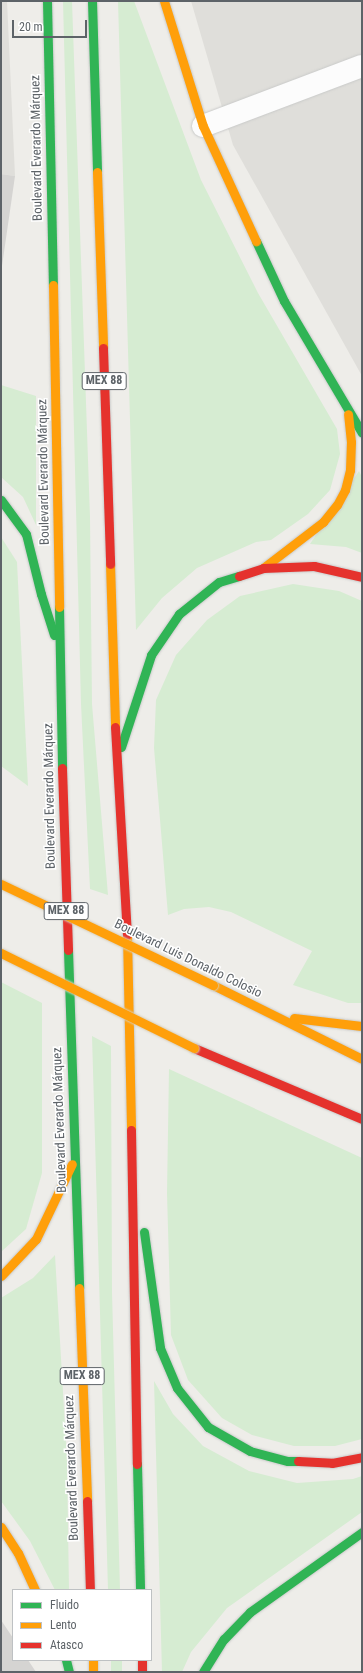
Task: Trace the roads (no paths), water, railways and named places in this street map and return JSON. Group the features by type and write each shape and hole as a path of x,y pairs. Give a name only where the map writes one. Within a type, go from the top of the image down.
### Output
{"main road":[{"name":"Boulevard Everardo Márquez","path":"47,1 62,763 74,1162 90,1589"},
{"name":"MEX 88","path":"92,1 116,761 126,904 130,1164 140,1589"},
{"path":"164,1 203,126 284,301 362,433"},
{"path":"263,568 323,522 345,490 350,470 351,442 347,406"},
{"path":"1,500 26,534 41,594 61,660"},
{"path":"116,761 151,656 179,614 219,582 263,568 314,566 355,574 362,577"},
{"name":"Boulevard Luis Donaldo Colosio","path":"1,884 213,985 362,1059"},
{"path":"1,953 194,1048 362,1119"},
{"path":"276,1016 362,1026"},
{"path":"1,1276 36,1239 74,1162"},
{"path":"130,1164 143,1229 160,1348 177,1388 208,1427 250,1451 288,1461 332,1463 362,1457"},
{"path":"1,1527 18,1553 35,1589"},
{"path":"203,1672 224,1639 250,1612 362,1532"},
{"path":"66,1661 69,1672"},
{"path":"93,1661 93,1672"},
{"path":"142,1661 142,1672"}],"street":[{"path":"203,126 362,66"}]}
